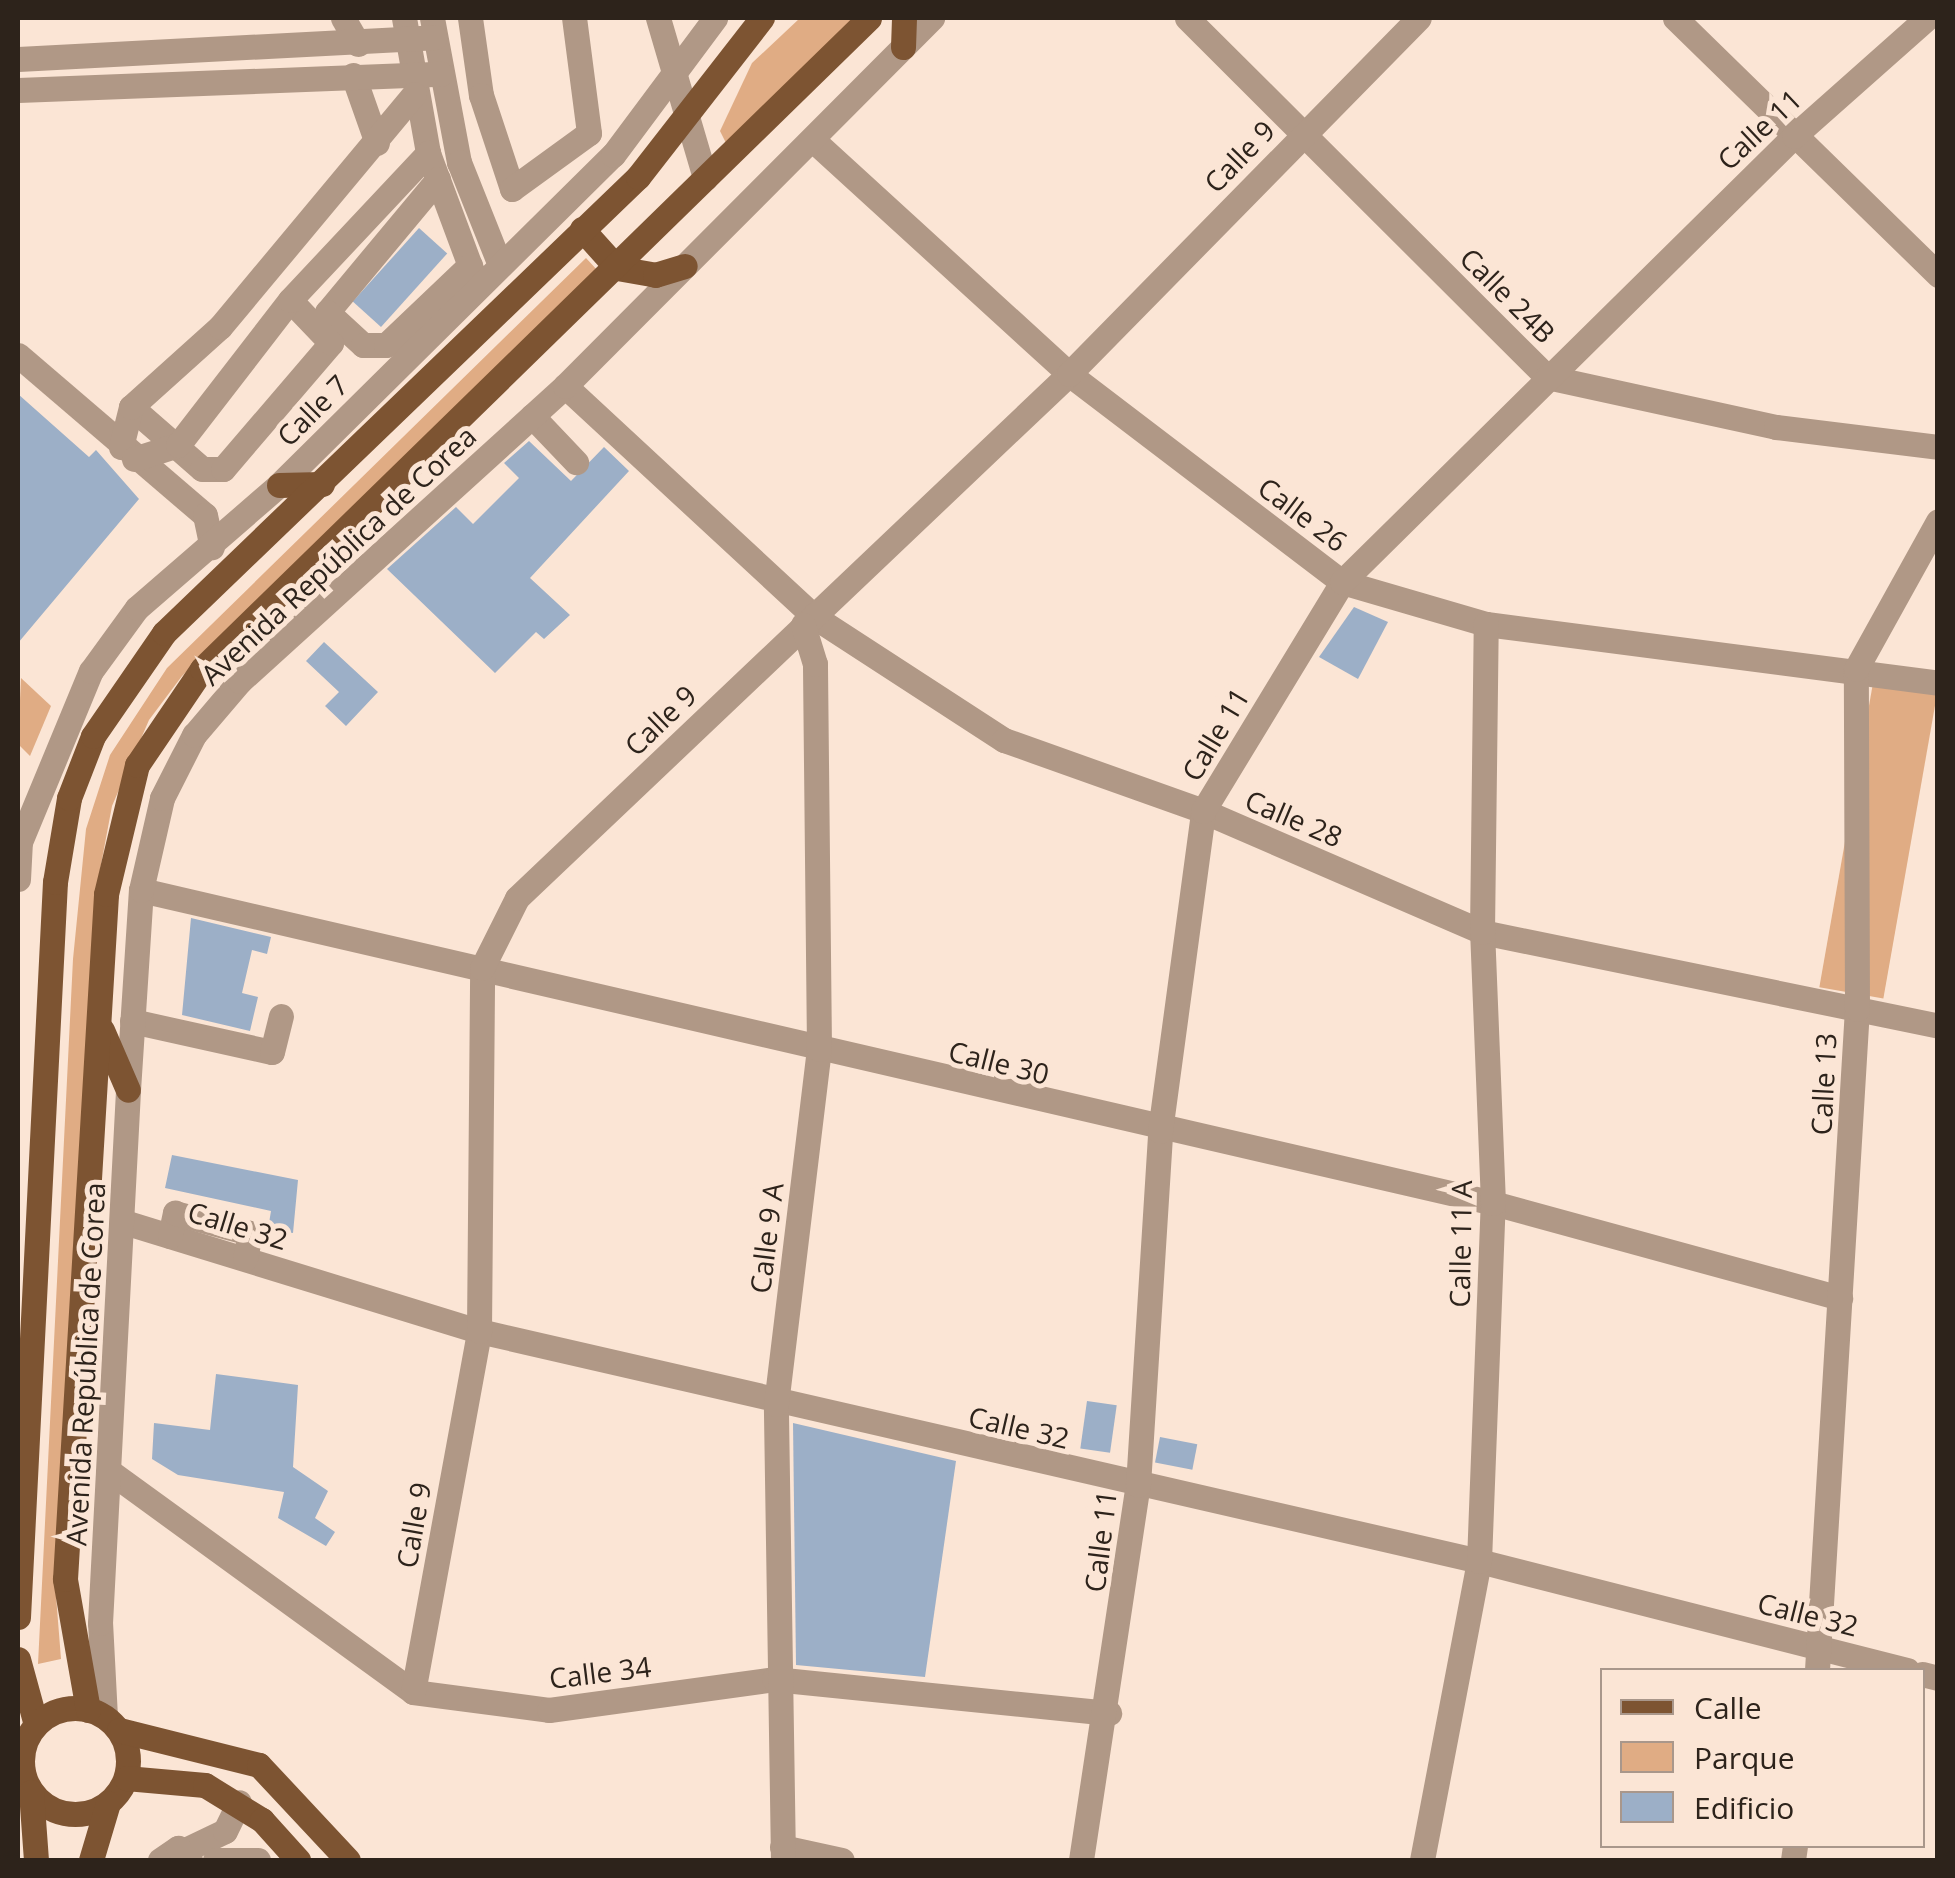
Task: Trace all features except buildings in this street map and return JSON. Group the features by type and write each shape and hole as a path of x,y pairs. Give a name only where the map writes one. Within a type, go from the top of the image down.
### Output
{"main road":[{"name":"Avenida República de Corea","path":"18,1617 33,1375 54,882 69,798 120,686 164,633 582,230 690,119 762,18"},
{"name":"Avenida República de Corea","path":"104,1719 64,1579 98,1022 121,811 160,722 202,669 869,18"},
{"path":"902,47 904,18"},
{"path":"582,230 617,268 655,275 685,266"},
{"path":"271,493 322,484"},
{"path":"98,1022 128,1090"},
{"path":"18,1314 33,1375"},
{"path":"18,1659 27,1732 24,1778 36,1860"},
{"path":"104,1719 126,1778"},
{"path":"27,1732 104,1719 259,1766 348,1860"},
{"path":"24,1778 70,1814 108,1804"},
{"path":"126,1778 205,1785 239,1802 298,1860"},
{"path":"91,1860 108,1804 126,1778"}],"street":[{"path":"342,18 358,44"},
{"path":"470,18 481,95 512,189 589,133 574,18"},
{"path":"658,18 677,72 705,178"},
{"name":"Calle 7","path":"18,878 19,844 91,671 137,608 271,493 473,276 500,265 613,155 715,18"},
{"name":"Avenida República de Corea","path":"104,1719 109,1471 132,1021 141,890 162,798 194,736 240,681 565,386 814,141 932,18"},
{"name":"Calle 24B","path":"1187,18 1547,377 1776,427 1938,448"},
{"name":"Calle 9","path":"413,1692 479,1331 482,968 517,898 1069,374 1419,18"},
{"path":"1675,18 1938,274"},
{"name":"Calle 11","path":"1082,1860 1109,1713 1138,1484 1160,1132 1203,811 1342,582 1794,136 1927,18"},
{"path":"18,59 358,44 405,29 434,28 459,162 500,265"},
{"path":"405,29 412,84 428,153 438,179 473,276 386,344 363,345 327,312 438,179"},
{"path":"228,48 231,79"},
{"path":"46,58 52,88"},
{"path":"18,90 353,75 412,84 440,74"},
{"path":"353,75 376,143"},
{"path":"128,453 131,407 220,328 376,143 412,84"},
{"name":"Calle 26","path":"814,141 1069,374 1342,582 1486,624 1856,668 1938,683"},
{"path":"128,453 178,446 290,300 428,153"},
{"path":"131,407 202,469 223,470 327,350 324,330 290,300"},
{"path":"18,355 205,515 203,555"},
{"name":"Calle 28","path":"565,386 808,620 1004,740 1203,811 1482,932 1938,1026"},
{"path":"532,416 576,462"},
{"path":"128,453 168,467 218,507 271,493"},
{"name":"Calle 13","path":"1818,1659 1858,1009 1856,668 1938,521"},
{"name":"Calle 9 A","path":"782,1854 774,1679 776,1404 819,1049 815,664 808,620"},
{"name":"Calle 11 A","path":"1422,1860 1479,1561 1493,1204 1482,932 1486,624"},
{"path":"18,782 39,800"},
{"name":"Calle 30","path":"141,890 1160,1132 1493,1204 1840,1298"},
{"path":"132,1021 272,1052 280,1016"},
{"name":"Calle 32","path":"124,1222 479,1331 776,1404 1479,1561 1818,1659 1891,1668"},
{"name":"Calle 34","path":"109,1471 413,1692 549,1710 774,1679 1109,1713"},
{"path":"160,1860 170,1848 188,1855 224,1831 239,1802"},
{"path":"782,1854 842,1860"},
{"path":"215,1860 258,1860"}],"green space":[{"path":"800,18 859,18 727,145 720,131 752,63"},
{"path":"586,258 598,271 182,676 149,720 112,806 97,886 55,1583 61,1659 38,1664 73,959 86,829 110,755 167,668"},
{"path":"21,678 51,706 30,756 18,744"},
{"path":"1873,683 1937,694 1883,999 1819,987"}]}
